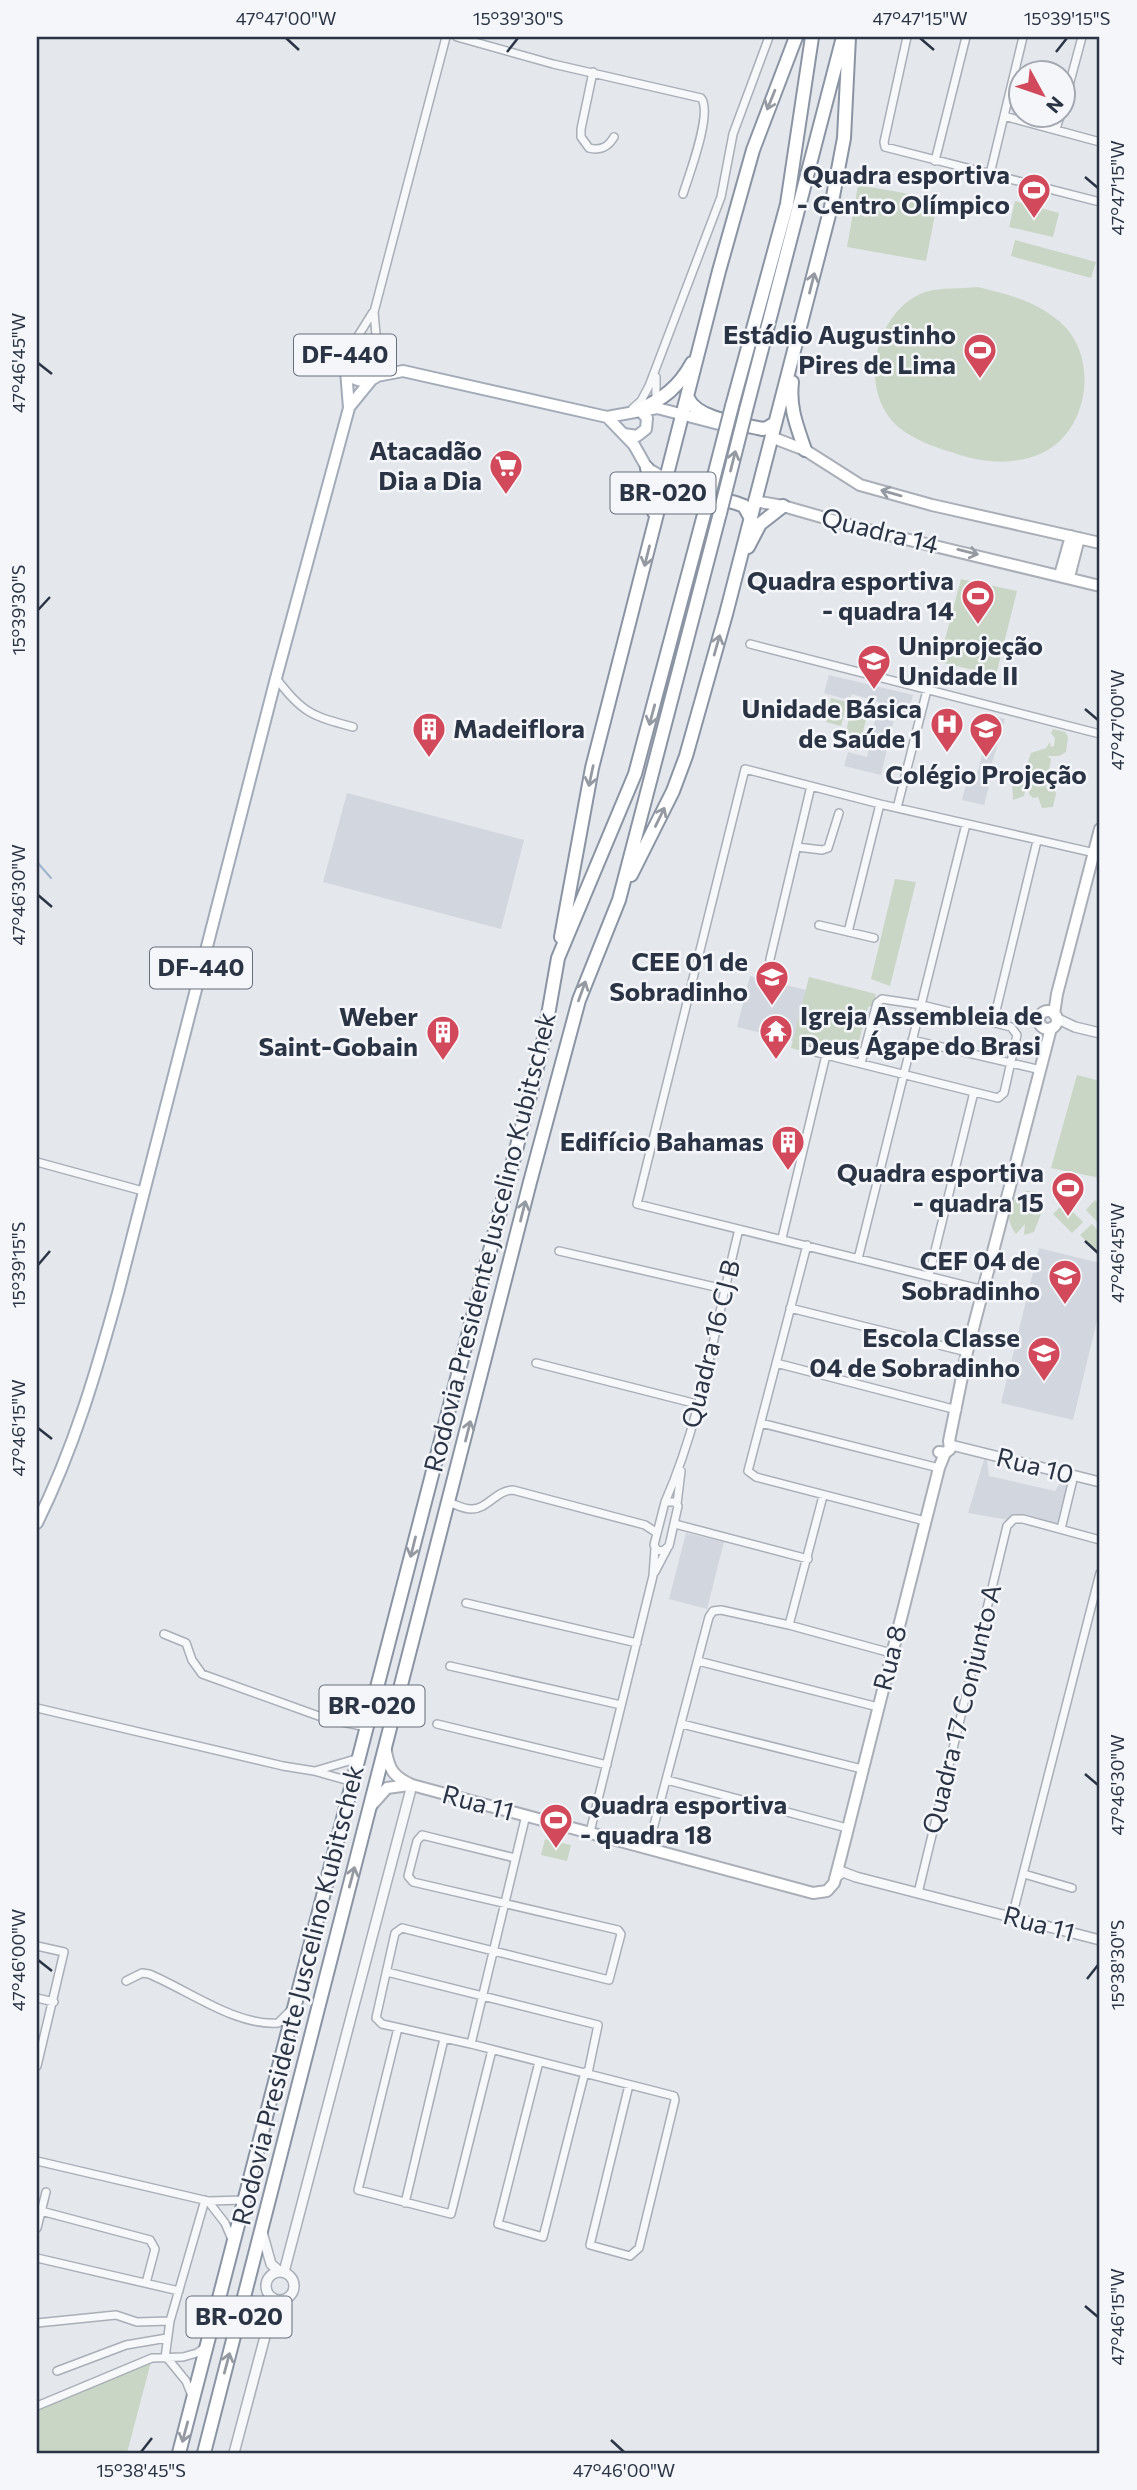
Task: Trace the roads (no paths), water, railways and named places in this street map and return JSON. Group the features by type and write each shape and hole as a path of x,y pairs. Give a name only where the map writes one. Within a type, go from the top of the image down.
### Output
{"highway":[{"name":"BR-020","path":"558,958 592,768 654,529 670,481 719,271 752,150 796,37"},
{"name":"Rodovia Presidente Juscelino Kubitschek","path":"179,2453 544,1038 558,958 635,774 787,204 812,37"},
{"name":"Rodovia Presidente Juscelino Kubitschek","path":"204,2453 386,1751 442,1520 458,1469 579,1000 619,900 843,37"},
{"name":"BR-020","path":"619,900 673,791 686,756 726,614 839,169 846,117 849,37"},
{"path":"800,328 790,399 793,419 804,450"},
{"path":"639,410 656,405 681,382 702,341"},
{"path":"688,398 694,408 714,417 765,429 775,423"},
{"path":"647,468 652,488 654,529"},
{"path":"670,481 676,487 744,506 750,517"},
{"path":"726,614 749,543 760,524 783,506"},
{"path":"436,1461 443,1474 450,1474 458,1469"},
{"path":"425,1502 435,1493 440,1494 444,1500 442,1520"}],"main road":[{"name":"DF-440","path":"37,1523 58,1479 91,1392 276,678 349,408 345,356 353,344 367,341 380,351 383,367 349,408"},
{"path":"380,351 403,371"},
{"name":"DF-440","path":"346,370 357,379 374,377"},
{"path":"374,377 403,371 607,417 639,410 647,418 646,429 637,436 624,434"},
{"path":"656,405 684,415 771,437 804,450 860,485 932,505 1100,543"},
{"path":"607,417 634,445 647,468"},
{"name":"Quadra 14","path":"647,468 670,481 783,506 860,528 1100,586"},
{"path":"1064,576 1075,537"},
{"path":"1051,1021 1100,830"},
{"name":"Rua 8","path":"842,1852 939,1467 957,1410 967,1352 1041,1070 1051,1021"},
{"name":"Rua 11","path":"386,1751 391,1772 412,1785 813,1894 827,1891 835,1878"},
{"name":"Rua 11","path":"371,1807 387,1788 412,1785"},
{"path":"835,1878 842,1852"}],"street":[{"name":"DF-440","path":"353,344 374,312 446,37"},
{"path":"457,37 552,64 697,96 704,100 704,118 683,194"},
{"path":"625,412 645,396 657,366 721,197 733,134 769,37"},
{"path":"907,37 884,142 886,147 1100,202"},
{"path":"935,161 966,37"},
{"path":"990,174 1022,37"},
{"path":"1075,60 1082,37"},
{"path":"593,72 581,137 589,148 596,149 609,144 614,137"},
{"path":"1056,130 1100,142"},
{"name":"DF-440","path":"374,312 380,351"},
{"path":"656,405 657,366"},
{"path":"750,644 1100,734"},
{"path":"276,678 293,700 306,711 354,727"},
{"path":"897,808 928,690"},
{"path":"984,1290 637,1203 745,769 880,804 1095,853"},
{"path":"769,974 770,959 811,786"},
{"path":"848,932 880,804"},
{"path":"797,847 822,850 828,848 839,813"},
{"path":"858,1259 966,824"},
{"path":"993,1023 1037,841"},
{"path":"819,925 874,938"},
{"path":"808,1050 974,1092 1000,1097 1004,1093 1017,1032 1011,1027 885,998 879,1000 860,1063"},
{"path":"1051,1021 1100,1033"},
{"path":"912,1040 1041,1070"},
{"path":"782,1238 826,1055"},
{"path":"929,1275 974,1092"},
{"path":"37,1162 144,1191"},
{"name":"Quadra 16 CJ B","path":"653,1576 657,1533 697,1404 739,1229"},
{"path":"807,1245 748,1471 755,1477 925,1521"},
{"path":"559,1251 724,1289"},
{"path":"790,1308 967,1352"},
{"path":"536,1363 697,1404"},
{"path":"776,1363 957,1410"},
{"path":"761,1423 939,1467"},
{"name":"Rua 10","path":"946,1447 970,1449 1100,1482"},
{"name":"Quadra 16 CJ B","path":"653,1576 679,1524 677,1504 682,1459"},
{"path":"1074,1475 1061,1529 1100,1540"},
{"path":"448,1502 472,1509 484,1505 503,1491 513,1490 645,1525 657,1533"},
{"path":"789,1625 823,1496"},
{"path":"665,1502 677,1504"},
{"name":"Quadra 17 Conjunto A","path":"918,1893 1007,1526 1017,1518 1061,1529"},
{"path":"645,1525 660,1521"},
{"path":"679,1524 808,1559"},
{"path":"655,1548 667,1549"},
{"path":"1012,1917 1100,1573"},
{"path":"590,1832 653,1576"},
{"path":"466,1603 637,1643"},
{"path":"649,1848 711,1614 716,1609 789,1625 891,1653"},
{"path":"164,1634 186,1643 192,1660 202,1674 327,1719 367,1727"},
{"path":"698,1661 878,1707"},
{"path":"450,1666 621,1706"},
{"path":"37,1708 352,1782"},
{"path":"437,1724 607,1765"},
{"path":"682,1724 862,1769"},
{"path":"314,1771 359,1758"},
{"path":"667,1780 847,1828"},
{"path":"262,2231 271,2264 281,2272 292,2277 293,2291 284,2300 275,2299 266,2289 267,2280 281,2272 412,1785"},
{"path":"471,2044 526,1815"},
{"path":"515,1858 424,1835 417,1840 408,1876 413,1882 618,1930 621,1934 609,1980 399,1928 395,1933 376,2014 378,2022 673,2095 675,2100 639,2248 633,2255 626,2256 590,2245 629,2085"},
{"path":"842,1852 856,1877"},
{"name":"Rua 11","path":"835,1878 843,1872 1100,1940"},
{"path":"1024,1874 1072,1888"},
{"path":"37,1946 65,1952 54,2002 39,2045 37,2066"},
{"path":"387,1972 598,2025 543,2237 498,2224 539,2062"},
{"path":"126,1980 142,1973 149,1974 243,2018 275,2024 295,2005"},
{"path":"37,1998 54,2002"},
{"path":"398,2028 358,2190 451,2214 492,2050"},
{"path":"405,2203 444,2039"},
{"path":"37,2161 207,2200 246,2200"},
{"path":"37,2228 46,2192"},
{"path":"207,2200 225,2223 234,2244"},
{"path":"193,2401 186,2381 167,2358 167,2338 207,2200"},
{"path":"41,2211 150,2240 155,2249 146,2283"},
{"path":"37,2258 179,2291"},
{"path":"244,2298 251,2291 266,2289"},
{"path":"234,2453 275,2299"},
{"path":"37,2323 116,2315 137,2322 170,2321"},
{"path":"57,2371 126,2345 167,2338"},
{"path":"37,2406 152,2358 191,2355 207,2346"}],"waterway":[{"path":"37,862 51,878"}],"place":[{"name":"Quadra esportiva - Centro Olímpico","path":"1034,220"},
{"name":"Estádio Augustinho Pires de Lima","path":"980,380"},
{"name":"Atacadão Dia a Dia","path":"506,496"},
{"name":"Quadra esportiva - quadra 14","path":"978,626"},
{"name":"Uniprojeção Unidade II","path":"874,691"},
{"name":"Unidade Básica de Saúde 1","path":"947,754"},
{"name":"Madeiflora","path":"429,759"},
{"name":"Colégio Projeção","path":"986,759"},
{"name":"CEE 01 de Sobradinho","path":"772,1007"},
{"name":"Igreja Assembleia de Deus Ágape do Brasi","path":"776,1061"},
{"name":"Weber Saint-Gobain","path":"443,1062"},
{"name":"Edifício Bahamas","path":"788,1172"},
{"name":"Quadra esportiva - quadra 15","path":"1068,1218"},
{"name":"CEF 04 de Sobradinho","path":"1065,1306"},
{"name":"Escola Classe 04 de Sobradinho","path":"1044,1383"},
{"name":"Quadra esportiva - quadra 18","path":"556,1850"}]}
